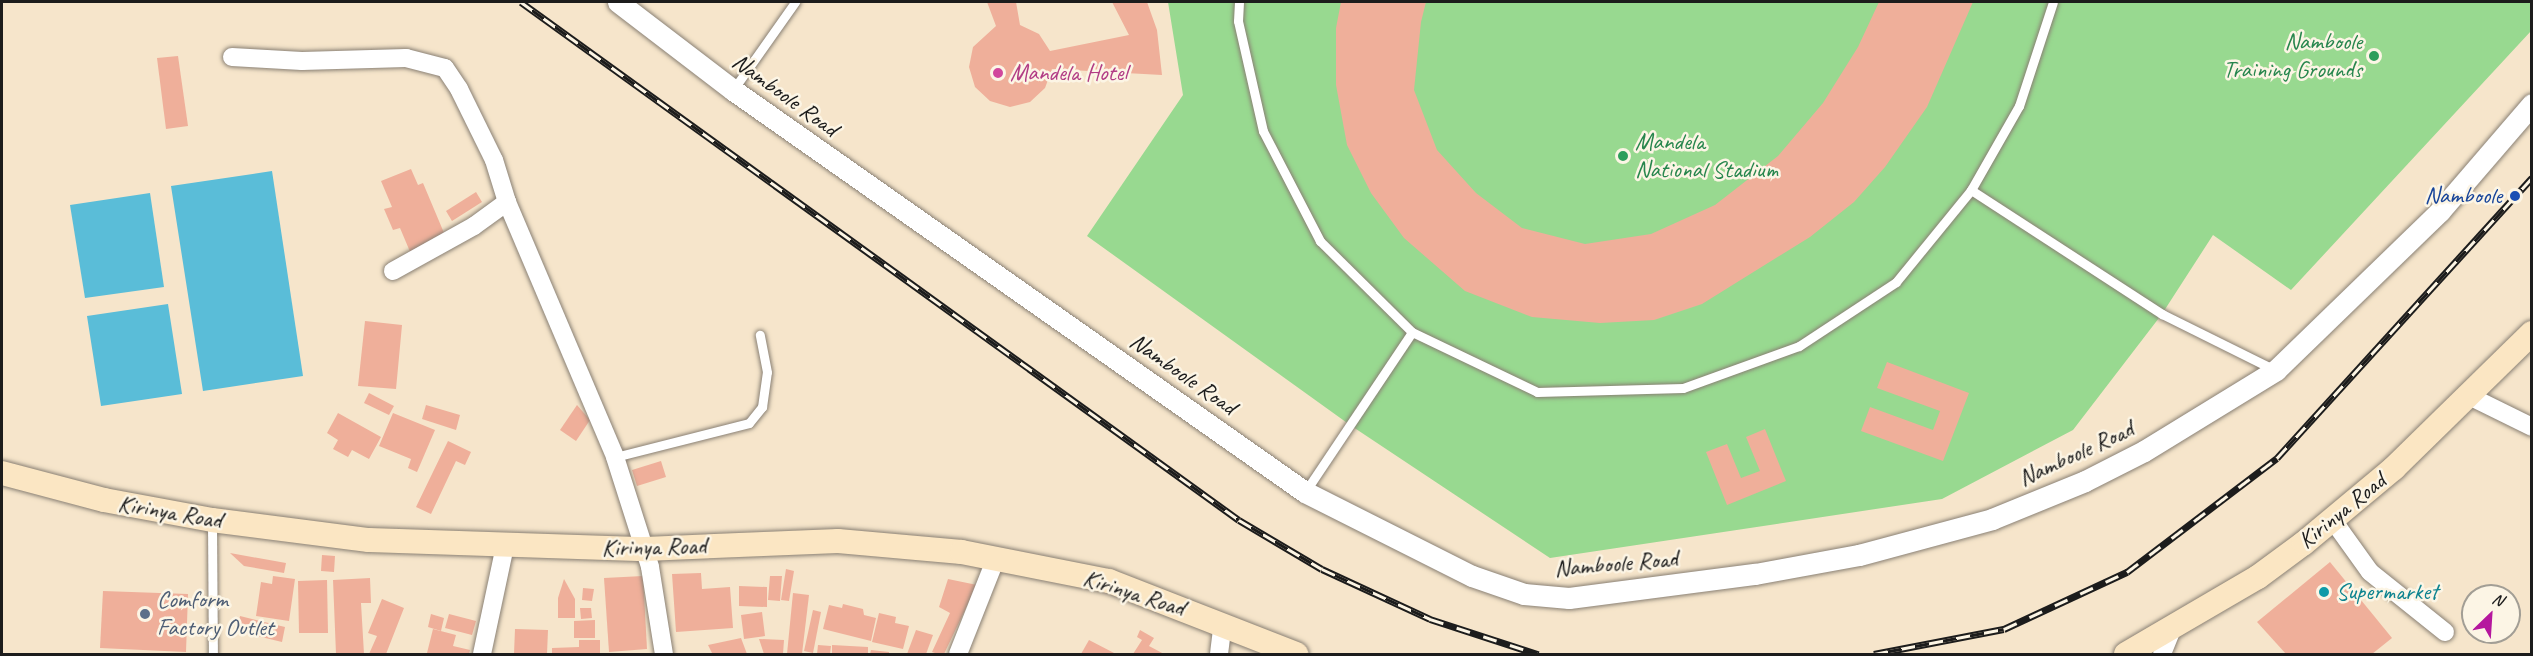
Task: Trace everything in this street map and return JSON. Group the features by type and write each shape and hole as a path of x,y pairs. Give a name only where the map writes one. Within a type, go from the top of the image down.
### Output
{"main road":[{"name":"Kirinya Road","path":"2126,654 2258,577 2332,519 2394,468 2531,334"},
{"name":"Kirinya Road","path":"2,473 83,495 212,520 369,540 645,549 838,541 996,558 1108,581 1222,623 1296,654"}],"street":[{"name":"Namboole Road","path":"618,2 734,90 1305,492 1443,563 1524,594 1569,598 1635,591 1859,555 1992,519 2085,481 2144,452 2276,370 2440,212 2532,104"},
{"path":"232,57 302,61 406,58 424,60 445,68 459,89 494,160 507,202 615,457 645,549 664,654"},
{"path":"393,271 474,226 507,202"},
{"path":"2467,395 2532,427"},
{"path":"2332,519 2370,572 2445,632"},
{"path":"482,654 505,546"},
{"path":"957,654 996,558"},
{"path":"1219,654 1222,623"},
{"path":"2162,654 2172,629"}],"lane":[{"path":"734,90 795,2"},
{"path":"1239,2 1238,21 1263,131 1320,241 1412,332 1537,392 1683,388 1799,346 1896,282 1971,190 2019,106 2053,2"},
{"path":"1971,190 2162,314 2276,370"},
{"path":"1305,492 1412,332"},
{"path":"615,457 749,423 762,407 766,372 759,335"},
{"path":"212,520 213,654"}],"green space":[{"path":"1168,2 2531,2 2531,31 2291,290 2213,235 2162,314 2073,430 1942,499 1550,558 1350,425 1087,236 1183,95"}],"water":[{"path":"272,171 303,376 203,391 171,186"},
{"path":"150,193 164,287 85,298 70,205"},
{"path":"168,304 182,394 101,406 87,316"}],"building":[{"path":"987,2 1016,2 1020,25 1039,34 1050,51 1129,35 1112,2 1147,2 1157,30 1162,75 1052,69 1045,88 1030,102 1010,107 990,101 975,87 969,67 973,47 996,26"},
{"path":"1341,2 1426,2 1421,22 1414,90 1437,150 1476,193 1522,228 1585,244 1651,234 1715,205 1778,156 1823,103 1858,47 1879,2 1973,2 1927,107 1885,167 1854,202 1810,237 1702,304 1654,320 1600,323 1532,317 1465,291 1404,238 1371,193 1347,145 1336,85 1336,28"},
{"path":"178,56 188,126 166,129 157,58"},
{"path":"411,169 418,185 423,183 447,240 411,254 400,228 393,230 384,209 392,207 381,181"},
{"path":"476,192 482,202 452,221 446,211"},
{"path":"365,321 402,325 396,389 358,386"},
{"path":"1887,362 1969,393 1943,461 1861,431 1870,407 1933,430 1940,411 1877,388"},
{"path":"369,393 394,406 389,415 364,403"},
{"path":"426,405 460,415 456,430 422,419"},
{"path":"577,405 590,420 576,441 560,430"},
{"path":"338,413 381,437 369,459 352,450 348,457 333,449 338,440 327,433"},
{"path":"393,413 435,430 417,472 408,468 411,459 379,446"},
{"path":"1765,429 1786,481 1727,505 1706,452 1727,444 1741,478 1760,471 1746,437"},
{"path":"448,441 471,452 465,465 456,461 431,514 416,507"},
{"path":"661,461 666,477 637,486 632,470"},
{"path":"230,553 286,563 284,573 244,566"},
{"path":"322,555 335,556 334,572 321,571"},
{"name":"Supermarket","path":"2330,562 2392,638 2372,654 2286,654 2257,622"},
{"path":"786,569 794,571 789,601 781,600"},
{"path":"701,573 702,589 730,587 733,628 676,632 672,574"},
{"path":"273,576 295,579 289,621 256,616 261,582 272,584"},
{"path":"643,576 647,649 609,652 604,578"},
{"path":"770,576 782,576 780,601 768,600"},
{"path":"370,578 371,603 361,603 364,654 336,654 333,580"},
{"path":"564,579 575,599 575,618 558,618 558,598"},
{"path":"948,579 977,585 944,654 938,654 932,652 950,613 939,607"},
{"path":"327,580 328,633 299,633 298,581"},
{"path":"739,586 767,587 767,607 739,606"},
{"path":"583,588 594,589 592,601 582,600"},
{"path":"103,591 188,594 186,652 100,648"},
{"path":"793,593 809,595 802,654 787,654"},
{"path":"382,599 404,608 386,654 369,654 377,636 368,633"},
{"path":"843,604 863,609 864,615 876,618 871,641 823,629 829,605 842,608"},
{"path":"580,608 591,608 592,618 581,619"},
{"path":"813,610 821,612 813,653 804,651"},
{"path":"762,612 765,636 744,639 741,615"},
{"path":"879,613 896,617 895,623 909,626 903,649 872,642"},
{"path":"431,614 444,618 441,631 428,627"},
{"path":"449,614 476,621 472,635 445,628"},
{"path":"240,616 285,627 282,642 237,631"},
{"path":"595,620 595,638 574,638 574,621"},
{"path":"433,629 456,635 453,646 470,650 469,654 427,653"},
{"path":"515,629 548,630 547,654 514,654"},
{"path":"916,630 933,635 926,654 907,654"},
{"path":"1140,630 1154,638 1149,646 1164,654 1133,654 1142,640 1137,637"},
{"path":"741,638 747,654 712,653 708,645"},
{"path":"759,639 784,640 783,654 764,654"},
{"path":"579,640 600,640 600,654 552,654 552,648 579,647"},
{"path":"1089,640 1116,654 1081,654"},
{"path":"818,645 831,646 830,654 817,654"},
{"path":"832,645 868,647 868,654 832,654"},
{"path":"871,650 889,652 889,654 870,654"}],"railway":[{"path":"521,2 1239,520 1322,569 1430,619 1538,654"},
{"path":"1874,654 2004,629 2127,572 2277,458 2532,178"}],"place":[{"name":"Namboole Training Grounds","path":"2374,56"},
{"name":"Mandela Hotel","path":"998,73"},
{"name":"Mandela National Stadium","path":"1623,156"},
{"name":"Namboole","path":"2515,196"},
{"name":"Supermarket","path":"2324,592"},
{"name":"Comform Factory Outlet","path":"145,614"}]}
